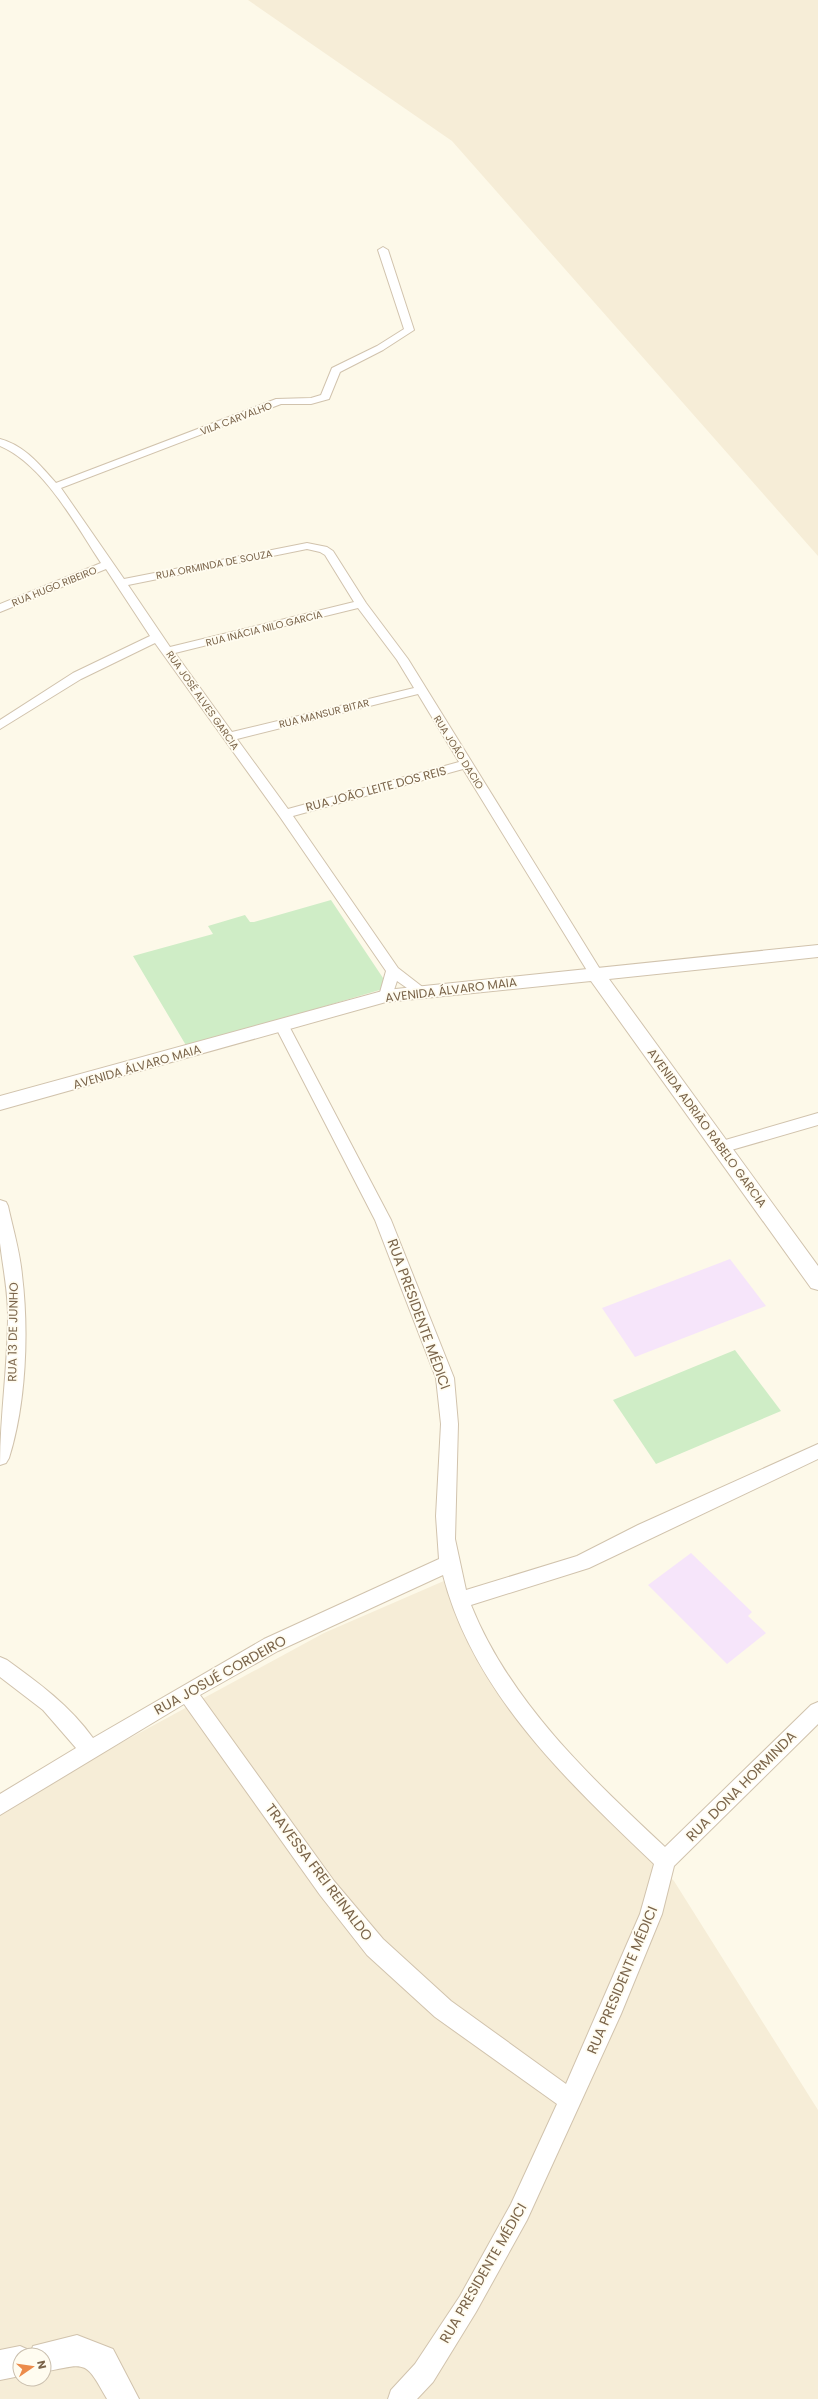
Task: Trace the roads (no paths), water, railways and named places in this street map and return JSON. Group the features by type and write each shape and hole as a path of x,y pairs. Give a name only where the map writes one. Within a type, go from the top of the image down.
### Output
{"street":[{"name":"VILA CARVALHO","path":"54,487 280,401 311,401 325,397 336,370 380,348 409,330 408,322 383,250"},
{"name":"RUA JOSÉ ALVES GARCIA","path":"0,442 14,448 30,461 54,487 122,583 157,637 228,737 286,814 393,971 422,992"},
{"name":"RUA ORMINDA DE SOUZA","path":"122,583 307,546"},
{"name":"RUA JOÃO DACIO","path":"307,546 323,549 329,553 361,604 402,659 596,974"},
{"name":"RUA HUGO RIBEIRO","path":"0,608 108,564"},
{"name":"RUA INÁCIA NILO GARCIA","path":"168,651 361,604"},
{"path":"0,726 77,676 157,637"},
{"name":"RUA MANSUR BITAR","path":"228,737 420,690"},
{"name":"RUA JOÃO LEITE DOS REIS","path":"286,814 467,764"},
{"name":"AVENIDA ÁLVARO MAIA","path":"0,1103 386,996 818,951"},
{"path":"386,996 393,971"},
{"name":"AVENIDA ADRIÃO RABELO GARCIA","path":"596,974 816,1276"},
{"name":"RUA PRESIDENTE MÉDICI","path":"282,1026 384,1220 445,1378 450,1400 451,1435 445,1524 449,1563 474,1634 502,1682 543,1734 589,1788 666,1861 651,1914 570,2100 519,2212 468,2304 424,2373 400,2399"},
{"path":"721,1147 818,1119"},
{"name":"RUA 13 DE JUNHO","path":"0,1206 14,1276 7,1306 12,1401 4,1449 0,1458"},
{"path":"461,1600 582,1562 657,1524 818,1451"},
{"name":"RUA JOSUÉ CORDEIRO","path":"0,1805 187,1692 271,1645 449,1563"},
{"path":"0,1666 51,1704 74,1726 90,1751"},
{"name":"TRAVESSA FREI REINALDO","path":"187,1692 327,1888 375,1947 443,2009 570,2100"},
{"name":"RUA DONA HORMINDA","path":"666,1861 818,1711"},
{"path":"52,2355 77,2350 102,2360 124,2399"},
{"path":"0,2365 12,2363"}]}
